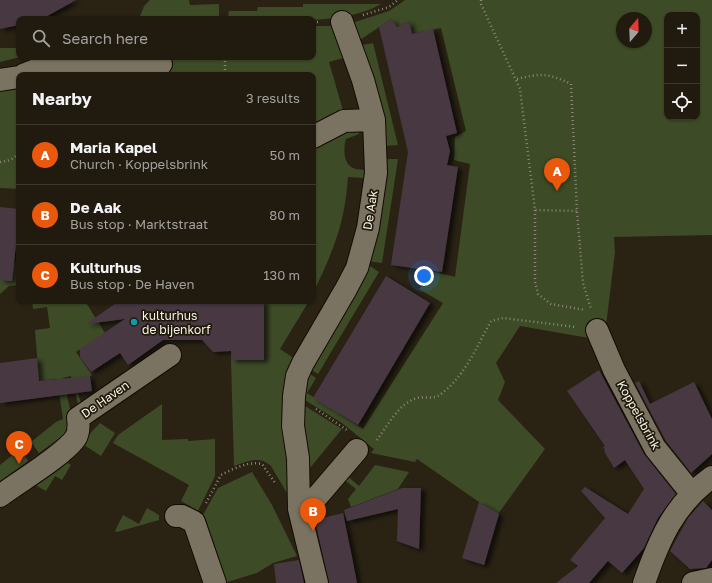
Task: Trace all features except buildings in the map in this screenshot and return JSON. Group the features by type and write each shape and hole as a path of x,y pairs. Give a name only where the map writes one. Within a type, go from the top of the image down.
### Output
{"street":[{"name":"De Aak","path":"318,583 299,509 298,458 293,426 294,396 297,376 300,369 346,290 357,268 368,228 376,172 374,120 363,80 342,22"},
{"path":"29,72 40,67 66,63 161,64"},
{"path":"0,80 16,77"},
{"path":"316,135 344,121 374,120"},
{"name":"Koppelsbrink","path":"597,330 614,370 655,448 692,494"},
{"name":"De Haven","path":"0,496 64,449 76,438 79,428 78,418 170,355"},
{"path":"299,509 310,505 360,447"},
{"path":"644,583 658,543 674,515 692,494 712,477"},
{"path":"185,519 215,583"},
{"path":"693,583 712,578"}],"path":[{"path":"342,22 389,7 398,0"},
{"path":"481,0 480,4 517,79 521,96 535,210 535,282 538,294 551,304 567,308 591,310 583,283 577,211 571,84 553,75 534,75 517,79"},
{"path":"225,60 225,72"},
{"path":"0,162 8,161 16,156"},
{"path":"535,210 577,211"},
{"path":"294,396 342,425 360,447 370,450 400,407 417,398 432,398 440,395 461,375 491,321 503,318 597,330"},
{"path":"185,519 221,475 232,469 256,462 262,464 270,473 277,486"}],"green space":[{"path":"150,0 189,0 190,5 219,4 219,16 140,16 144,6"},
{"path":"405,0 712,0 712,235 614,237 615,252 605,334 589,338 520,326 496,363 505,382 498,400 545,449 498,514 417,459 415,462 371,453 374,449 342,423 300,397 307,372 316,378 307,393 363,429 443,303 419,289 425,282 428,270 455,277 470,164 454,160 455,137 466,131 441,28 412,34 409,21 397,27 391,19 357,42 349,24 389,11"},
{"path":"303,4 381,4 365,11 347,16 327,19 316,20 316,16 228,16 229,11 257,11 258,7 303,7"},
{"path":"316,26 334,26 347,57 329,62 344,114 332,116 316,123 316,72 163,72 163,60 316,60"},
{"path":"373,43 398,145 385,146 358,46"},
{"path":"0,48 16,48 16,58 0,62"},
{"path":"16,84 16,189 0,188 0,87"},
{"path":"360,130 359,134 346,139 344,152 346,161 352,167 368,172 364,178 348,177 344,209 337,237 316,286 316,145 339,132"},
{"path":"385,159 398,159 382,263 367,261"},
{"path":"0,260 16,262 16,285 9,286 0,294"},
{"path":"367,264 379,272 318,374 308,368"},
{"path":"32,304 87,304 105,333 76,352 92,375 76,385 82,407 79,408 71,376 63,378 70,409 68,432 39,453 31,442 56,422 63,419 57,379 39,381 35,330 50,328 47,307 33,309"},
{"path":"264,304 307,304 280,349 295,359 284,384 284,407 291,500 271,466 266,463 253,460 234,466 231,360 264,360"},
{"path":"300,403 342,429 305,474"},
{"path":"162,404 162,440 188,439 188,441 215,439 215,476 198,511 181,501 189,485 113,443 118,435"},
{"path":"100,423 115,433 101,456 81,443"},
{"path":"20,449 28,461 0,481 0,465"},
{"path":"66,462 71,465 62,480 55,476 46,491 35,485"},
{"path":"375,465 409,472 398,489 351,507 348,499 356,489 342,478 345,474 359,486"},
{"path":"252,472 272,505 297,556 273,563 257,573 224,583 203,515 218,488"},
{"path":"147,508 159,515 159,520 117,532 115,531 123,515 139,524"}],"place":[{"name":"Maria Kapel","path":"557,191"},
{"name":"kulturhus de bijenkorf","path":"134,322"},
{"name":"Kulturhus","path":"19,464"},
{"name":"De Aak","path":"313,531"}]}
